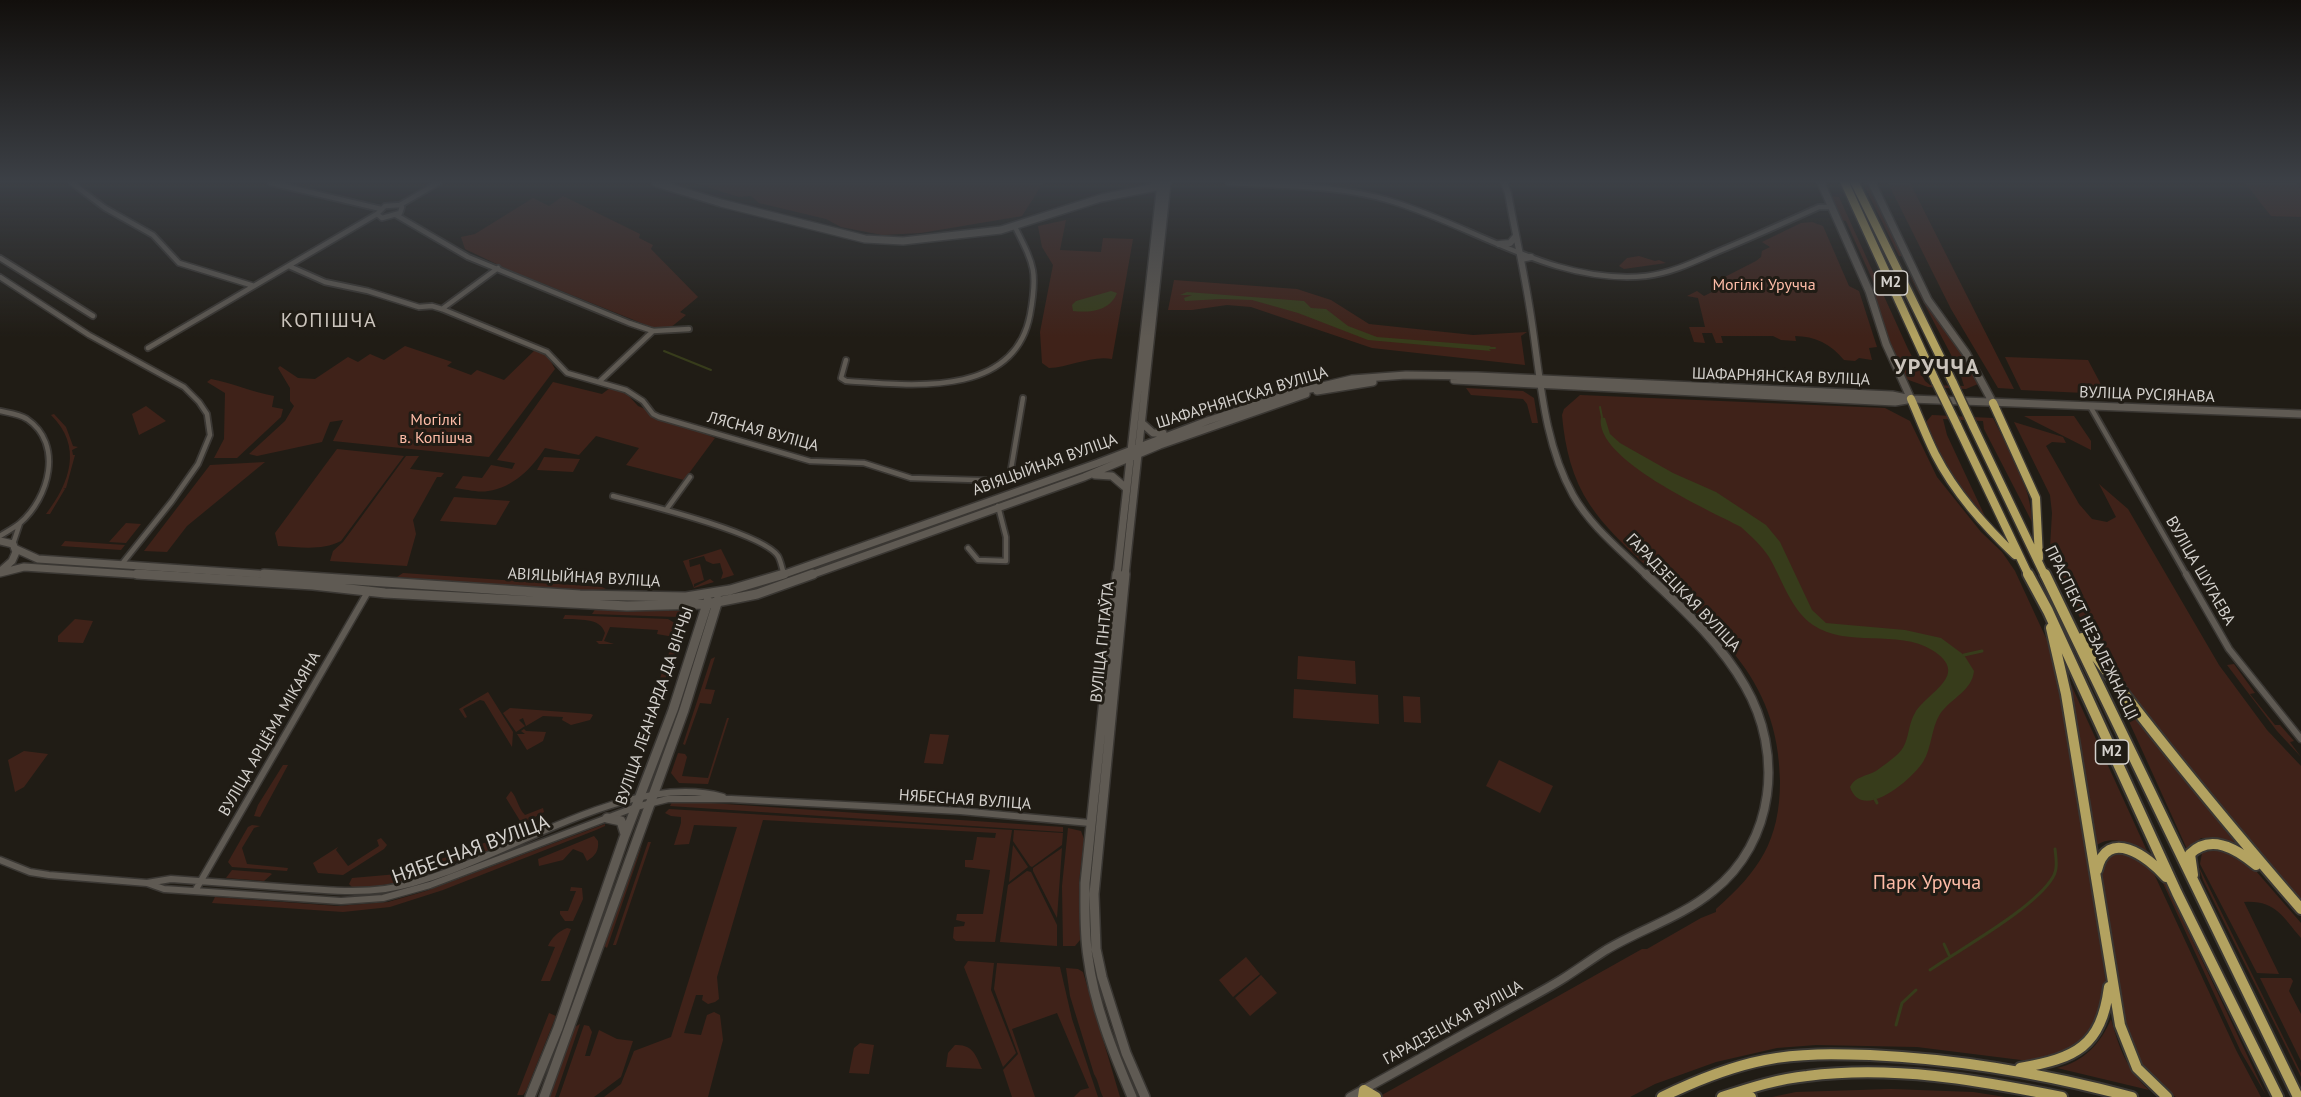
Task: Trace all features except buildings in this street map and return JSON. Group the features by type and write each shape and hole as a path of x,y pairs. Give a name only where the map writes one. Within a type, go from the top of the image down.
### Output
{"highway":[{"name":"ПРАСПЕКТ НЕЗАЛЕЖНАСЦІ","path":"1868,234 1936,382 2021,560 2048,611 2177,893 2278,1097"},
{"name":"ПРАСПЕКТ НЕЗАЛЕЖНАСЦІ","path":"1880,234 2044,575 2065,613 2195,889 2298,1097"},
{"path":"1911,399 1933,451 1956,489 1989,529 2021,560"},
{"path":"1993,402 2036,498 2037,543 2044,575"},
{"path":"2048,611 2066,694 2120,1025 2130,1057 2144,1076 2167,1097"},
{"path":"2065,613 2141,718 2240,839 2301,909"},
{"path":"2195,889 2190,854 2203,844 2224,846 2248,858 2259,868 2301,917"},
{"path":"2097,894 2098,858 2105,850 2111,848 2127,849 2150,861 2163,872 2177,893"},
{"path":"2015,1069 2070,1057 2096,1034 2108,1008 2107,956"},
{"path":"1662,1097 1723,1072 1766,1060 1799,1055 1911,1056 2015,1069 2132,1097"},
{"path":"1727,1095 1784,1078 1860,1072 1933,1075 1985,1081 2038,1094 2062,1097"},
{"path":"1364,1093 1376,1097"},
{"path":"1727,1095 1751,1097"}],"main road":[{"path":"846,234 866,239 919,241 963,234"},
{"name":"ВУЛІЦА ГІНТАЎТА","path":"1145,1097 1112,1011 1097,958 1094,894 1095,823 1126,488 1155,234"},
{"name":"ВУЛІЦА ГІНТАЎТА","path":"1132,1097 1114,1051 1090,970 1084,883 1095,823 1143,424 1160,234"},
{"path":"1844,234 1869,291 1889,351 1911,399"},
{"path":"1896,234 1928,300 1966,353 1993,402"},
{"name":"ШАФАРНЯНСКАЯ ВУЛІЦА","path":"1140,449 1179,431 1289,394 1352,379 1406,375 1895,402 1911,399 1993,402"},
{"name":"ШАФАРНЯНСКАЯ ВУЛІЦА","path":"1140,449 1292,398 1348,385 1388,380 1424,379 1542,382"},
{"name":"ВУЛІЦА РУСІЯНАВА","path":"1993,402 2301,414"},
{"path":"1143,424 1157,434 1179,431"},
{"name":"АВІЯЦЫЙНАЯ ВУЛІЦА","path":"0,572 24,567 642,607 707,604 716,598 784,574 910,538 1084,477 1140,449"},
{"name":"АВІЯЦЫЙНАЯ ВУЛІЦА","path":"0,541 38,559 580,595 716,598 757,594 890,542 920,526 1130,454"},
{"path":"1084,477 1108,474 1118,479 1126,488"},
{"path":"910,538 920,531 920,526"},
{"path":"0,572 12,561 14,547"},
{"path":"369,590 375,581"},
{"name":"ВУЛІЦА ЛЕАНАРДА ДА ВІНЧЫ","path":"544,1097 684,710 716,598"},
{"name":"ВУЛІЦА ЛЕАНАРДА ДА ВІНЧЫ","path":"530,1097 565,1009 624,836 673,710 707,604"},
{"path":"607,818 622,821 625,829 624,836"}],"street":[{"path":"150,234 179,263 254,286"},
{"path":"148,348 343,234"},
{"path":"431,234 468,257 653,331 689,329"},
{"path":"846,360 841,378 846,381 932,385 948,384 975,376 999,364 1024,336 1033,292 1033,262 1019,234"},
{"path":"1476,234 1520,256 1531,257 1571,271 1602,277 1654,275 1697,261 1758,234"},
{"path":"1499,244 1510,243 1516,236"},
{"name":"ГАРАДЗЕЦКАЯ ВУЛІЦА","path":"1350,1097 1364,1093 1564,978 1593,958 1701,901 1743,863 1764,818 1769,779 1768,752 1759,715 1746,686 1714,641 1602,532 1573,495 1559,461 1542,382 1516,236"},
{"path":"0,258 93,316"},
{"name":"ЛЯСНАЯ ВУЛІЦА","path":"289,266 325,282 368,291 419,307 432,306 442,309 539,348 554,357 560,368 567,373 626,390 643,401 653,414 659,417 801,459 864,464 911,478 1009,481 1023,398"},
{"path":"442,309 498,268"},
{"path":"0,276 89,335 180,385 194,395 206,413 210,435 205,453 121,565"},
{"path":"599,382 653,331"},
{"name":"ВУЛІЦА ШУГАЕВА","path":"2090,406 2229,649 2301,739"},
{"path":"0,411 27,418 41,433 50,451 50,470 37,501 20,523 0,536"},
{"path":"666,510 690,477"},
{"path":"613,496 666,510 761,542 778,556 784,574"},
{"path":"968,548 978,560 1006,561 1006,537 998,506"},
{"path":"14,547 20,523"},
{"name":"ВУЛІЦА АРЦЁМА МІКАЯНА","path":"195,891 369,590"},
{"name":"НЯБЕСНАЯ ВУЛІЦА","path":"0,860 40,874 147,883 171,879 361,892 404,885 602,808 640,796 960,812 1095,823"},
{"name":"НЯБЕСНАЯ ВУЛІЦА","path":"147,883 164,889 365,900 403,894 636,807 651,798"},
{"path":"455,876 457,866"}],"green space":[{"path":"474,234 640,234 639,238 653,245 651,249 698,297 680,312 686,315 670,328 656,329 507,269 465,249 461,237"},
{"path":"1040,234 1063,234 1060,250 1101,252 1103,238 1133,239 1112,359 1089,360 1049,368 1042,363 1040,332 1053,265 1042,247"},
{"name":"Могілкі Уручча","path":"1778,234 1827,234 1849,286 1859,291 1877,347 1869,348 1872,360 1859,358 1855,361 1844,360 1822,342 1802,336 1795,336 1796,341 1781,340 1773,336 1721,336 1723,343 1716,343 1712,333 1702,333 1705,343 1694,342 1689,327 1705,327 1698,298 1687,296 1697,291 1704,296 1720,288 1713,283 1756,261 1761,257 1762,251 1770,247 1762,242"},
{"path":"1852,234 1856,234 1925,381 1930,385 1964,386 1959,370 1906,269 1924,300 1963,351 1978,384 1966,389 1928,387 1906,379 1891,345 1873,290 1877,290"},
{"path":"1888,234 1893,234 1903,256 1899,256"},
{"path":"1914,234 1936,234 2014,389 1998,388 1951,309"},
{"path":"1639,256 1666,263 1624,269 1619,266 1627,258"},
{"path":"1174,280 1297,289 1331,300 1369,324 1473,335 1527,332 1521,336 1525,365 1372,348 1251,307 1227,305 1192,310 1168,310"},
{"name":"Могілкі в. Копішча","path":"405,346 452,362 447,366 471,375 477,370 504,380 536,349 549,358 555,369 489,457 333,441 343,420 330,422 322,442 257,456 249,454 285,421 294,406 290,401 290,388 278,368 280,366 298,378 315,379 348,357 358,362 370,354 384,360"},
{"path":"2005,357 2088,360 2106,394 2021,390"},
{"path":"211,379 274,396 272,407 283,409 281,417 237,458 214,458 224,439 225,393 207,382"},
{"path":"553,382 602,394 610,388 627,394 638,406 715,438 684,480 626,465 639,448 596,436 579,455 545,448 521,476 506,486 480,492 455,488 463,476 482,478 491,465 512,469 515,463 497,460"},
{"path":"1466,388 1523,391 1534,398 1538,423 1532,423 1527,404 1523,399 1471,395"},
{"name":"Парк Уручча","path":"1580,395 1885,408 1910,421 1937,477 1981,532 2002,552 2015,571 2052,651 2060,681 2106,983 2099,1019 2083,1040 2060,1055 2029,1061 1917,1047 1816,1045 1777,1048 1716,1062 1655,1084 1630,1097 1383,1097 1382,1095 1642,949 1647,949 1701,918 1716,912 1716,909 1755,868 1771,838 1776,821 1780,781 1777,744 1768,711 1754,683 1737,657 1716,633 1608,528 1590,505 1578,484 1567,451 1562,415 1564,409"},
{"path":"146,406 166,421 139,435 132,414"},
{"path":"54,414 66,427 73,446 78,447 72,450 75,455 66,488 63,489 65,489 50,514 46,514 61,490 70,464 67,439 51,415"},
{"path":"1932,415 1993,418 2028,495 2032,522 1984,429 1983,421 1943,419 1947,435 1989,525 1959,488 1947,469 1926,422"},
{"path":"2024,416 2074,416 2091,441 2091,450"},
{"path":"2014,422 2063,437 2066,443 2052,442 2046,446 2079,504 2092,519 2107,522 2116,517 2099,484 2128,509 2219,665 2267,730 2301,766 2301,904 2147,720 2096,651 2054,564 2050,548 2052,513 2050,495"},
{"path":"337,449 404,456 341,541 318,547 278,546 275,533"},
{"path":"406,456 419,456 410,469 444,473 441,477 437,477 413,520 416,534 407,566 330,561 333,551 343,542"},
{"path":"1121,456 1122,458 894,543 892,540"},
{"path":"544,457 580,459 573,472 537,470"},
{"path":"265,462 187,526 167,552 144,551 210,465"},
{"path":"454,497 510,501 496,525 440,521"},
{"path":"126,523 141,524 126,543 109,542"},
{"path":"65,541 125,545 121,550 61,546"},
{"path":"721,549 734,575 721,579 723,573 720,563 713,564 706,561 704,556 689,560 690,567 700,564 704,580 694,584 694,587 710,579 714,582 694,588 683,561"},
{"path":"403,573 606,589 582,591 397,577"},
{"path":"596,608 680,611 678,617 592,614"},
{"path":"565,615 668,619 685,629 656,704 649,703 675,644 674,637 657,634 658,630 610,627 604,641 614,644 599,644 596,641 602,641 605,633 599,624 588,620 563,619"},
{"path":"75,619 93,621 83,643 58,642 58,636"},
{"path":"1298,656 1355,661 1356,684 1297,679"},
{"path":"715,657 705,689 715,690 711,704 700,703 685,745 683,744 711,659"},
{"path":"2234,664 2255,693 2250,694 2275,725 2280,725 2294,741 2290,742 2301,757 2277,731 2227,665"},
{"path":"2063,667 2147,851 2126,842 2112,840 2098,844 2092,849"},
{"path":"1294,689 1378,695 1379,724 1293,718"},
{"path":"488,692 513,732 512,747 484,701 480,700 463,709 467,717 465,718 459,709"},
{"path":"2116,693 2238,846 2222,840 2201,838 2187,849"},
{"path":"1403,696 1420,697 1421,723 1404,722"},
{"path":"510,708 593,715 590,720 571,725 562,720 563,717 543,716 526,726 523,718 519,720 525,726 516,732 503,713"},
{"path":"727,718 729,718 708,784 679,783 671,773 678,753 685,754 687,757 682,776 708,778"},
{"path":"524,729 546,732 543,741 527,750 517,734 525,734 521,731"},
{"path":"930,734 949,735 943,764 924,763"},
{"path":"24,751 48,754 24,787 15,792 8,760"},
{"path":"1499,760 1553,786 1540,813 1486,786"},
{"path":"283,765 288,765 260,817 254,816 258,805"},
{"path":"511,791 525,815 543,808 544,812 522,824 506,798"},
{"path":"672,802 1063,827 1063,832 670,806"},
{"path":"669,809 1012,830 995,942 956,941 953,938 954,927 964,926 965,922 956,920 957,914 983,914 990,870 965,867 965,860 973,860 977,837 995,838 996,833 763,820 717,977 719,999 708,1004 702,1000 703,995 696,995 684,1033 701,1035 707,1015 714,1012 720,1015 723,1040 708,1097 604,1097 621,1084 634,1051 671,1037 737,827 694,825 689,844 674,845 681,817 665,813"},
{"path":"605,824 596,830 443,890 390,907 343,912 212,903 215,897 338,906 388,902 426,891"},
{"path":"260,826 254,828 242,848 247,864 288,868 287,871 232,867 228,862 248,827"},
{"path":"1068,828 1081,831 1084,839 1079,882 1080,940 1075,946 1063,946 1062,886"},
{"path":"1014,830 1063,833 1062,845 1032,867 1013,841"},
{"path":"510,833 512,837 497,847 477,854 467,853 466,850"},
{"path":"594,836 598,841 597,850 587,861 583,853 573,849 563,860 539,866 538,859"},
{"path":"381,838 387,845 384,849 343,875 318,873 313,863 338,847 336,850 348,866 379,846 377,840"},
{"path":"648,842 651,842 616,945 613,945"},
{"path":"643,843 607,948 603,945 604,937"},
{"path":"1013,845 1028,867 1009,882"},
{"path":"1062,848 1057,918 1033,868"},
{"path":"2218,849 2249,863 2301,923 2301,938 2283,916 2271,907 2255,902 2244,902 2279,974 2257,973 2200,864 2202,853"},
{"path":"2116,850 2149,863 2236,1050 2261,1097 2176,1097 2168,1093 2141,1068 2127,1030 2100,872 2105,854"},
{"path":"458,853 458,859 453,863 403,881 365,887 352,887 349,884 352,878 398,874"},
{"path":"2198,865 2301,1073 2301,1077 2203,880"},
{"path":"2156,868 2161,874 2266,1095 2241,1052"},
{"path":"232,870 272,874 264,881 226,878"},
{"path":"1027,871 1031,872 1057,925 1057,946 1000,942 1008,885"},
{"path":"571,887 582,888 583,899 573,921 565,921 560,911 568,911 576,891 570,891"},
{"path":"567,928 571,929 550,981 541,981 555,947 548,946 556,935"},
{"path":"1246,957 1260,974 1233,997 1219,980"},
{"path":"968,961 994,963 991,990 1016,1053 1003,1067 964,967"},
{"path":"997,963 1060,967 1072,1019 1098,1097 1074,1097 1081,1090 1089,1088 1057,1013 1012,1029 1035,1097 1012,1097 1003,1070 1018,1054 994,989"},
{"path":"1066,968 1083,972 1120,1097 1103,1097 1070,996"},
{"path":"1261,975 1277,993 1250,1016 1235,998"},
{"path":"2260,978 2291,978 2293,981 2289,991 2301,1014 2301,1061"},
{"path":"549,1013 556,1016 526,1091 523,1095 517,1095"},
{"path":"2111,1019 2125,1058 2135,1075 2149,1090 2057,1068 2075,1061 2090,1050 2102,1036"},
{"path":"580,1024 555,1097 550,1097 573,1028"},
{"path":"584,1025 589,1026 592,1032 585,1056 590,1056 599,1030 617,1039 633,1041 621,1077 594,1097 559,1097"},
{"path":"860,1043 874,1045 869,1074 849,1073 854,1048"},
{"path":"955,1045 966,1046 970,1049 976,1055 982,1069 946,1067 948,1053"},
{"path":"1891,1089 1973,1092 2005,1097 1772,1097 1796,1092"}],"shaded area":[{"path":"1111,291 1117,293 1114,299 1099,310 1073,311 1072,305 1076,301"},
{"path":"1187,292 1304,301 1311,308 1326,309 1348,326 1377,337 1491,346 1488,348 1491,351 1368,340 1298,313 1252,300 1185,301 1184,298 1192,295 1180,295"},
{"path":"1601,417 1605,418 1610,434 1620,443 1673,473 1716,492 1766,525 1780,542 1812,610 1826,623 1905,630 1941,638 1964,655 1974,671 1972,678 1965,689 1940,714 1923,762 1909,778 1887,794 1865,801 1856,797 1850,787 1854,781 1876,771 1902,750 1915,713 1943,683 1947,675 1948,667 1943,659 1932,650 1904,640 1841,636 1813,625 1805,619 1788,594 1769,557 1741,527 1681,496 1633,466 1615,450 1603,433"}],"waterway":[{"path":"1487,348 1495,348"},
{"path":"664,351 711,370"},
{"path":"1600,407 1602,417"},
{"path":"1964,655 1982,651"},
{"path":"1875,799 1877,803"},
{"path":"1930,970 2031,902 2044,889 2056,871 2055,849"},
{"path":"1944,944 1949,955"},
{"path":"1896,1025 1902,1003 1916,990"}],"district":[{"name":"КОПІШЧА","path":"329,321"},
{"name":"УРУЧЧА","path":"1937,368"}]}
